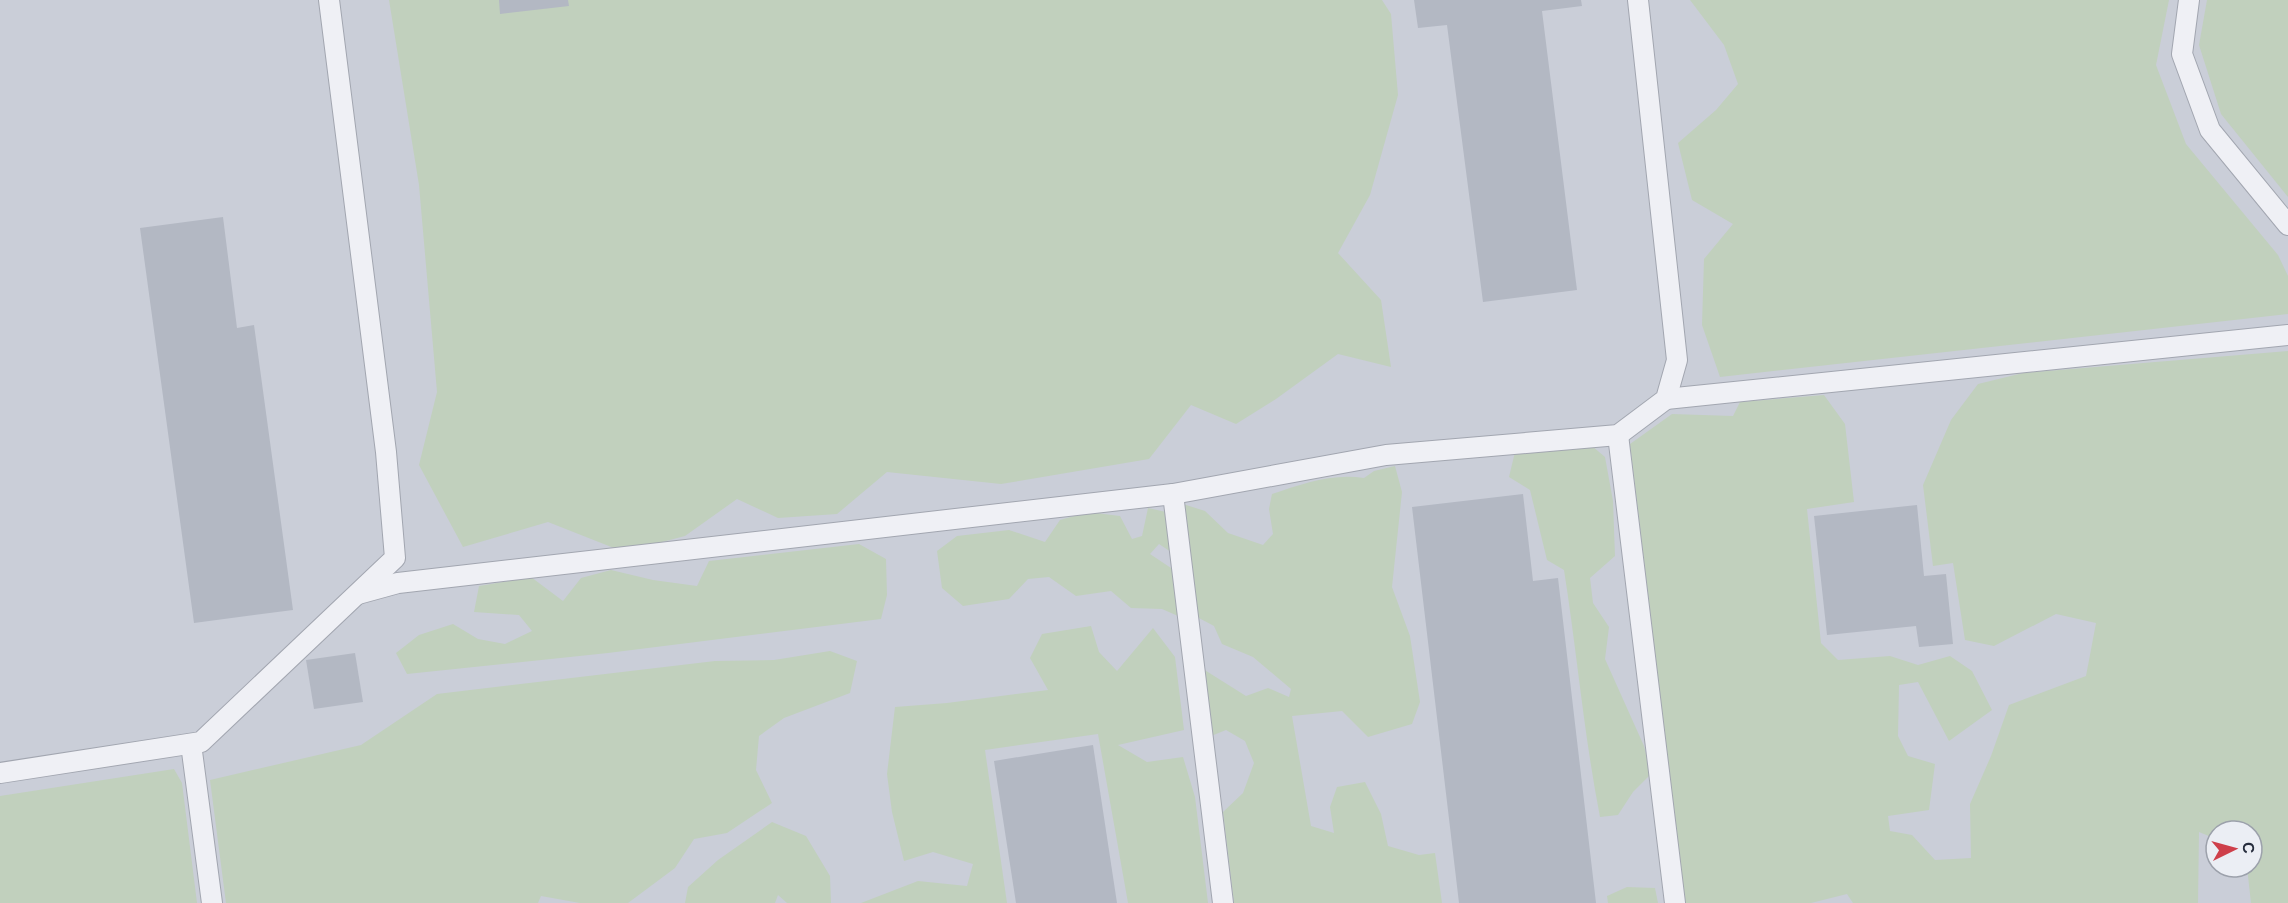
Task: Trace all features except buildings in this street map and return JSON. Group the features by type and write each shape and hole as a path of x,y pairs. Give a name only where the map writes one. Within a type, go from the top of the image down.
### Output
{"lane":[{"path":"0,773 201,742 395,558 386,452 329,0"},
{"path":"1638,0 1677,360 1666,399"},
{"path":"2189,0 2182,54 2210,130 2288,225"},
{"path":"358,594 398,583 1173,494 1386,455 1618,435 1666,399 2288,335"},
{"path":"1618,435 1676,903"},
{"path":"1173,494 1223,903"},
{"path":"191,744 212,903"}],"shaded area":[{"path":"0,0 2288,0 2288,903 0,903"}],"green space":[{"path":"389,0 1382,0 1391,14 1398,95 1370,195 1338,253 1381,300 1391,367 1338,354 1276,399 1236,424 1191,405 1149,459 1001,484 887,472 837,514 778,518 737,499 685,536 624,552 548,522 463,547 419,465 437,392 419,185"},
{"path":"1690,0 2169,0 2156,65 2186,144 2278,255 2288,276 2288,314 1720,377 1702,325 1704,259 1733,224 1692,200 1678,143 1716,110 1738,84 1724,45"},
{"path":"2207,0 2288,0 2288,197 2221,114 2199,45"},
{"path":"2288,351 2288,903 2251,903 2248,879 2264,879 2264,819 2204,819 2204,834 2199,832 2198,903 1853,903 1847,894 1811,903 1685,903 1630,444 1672,414 1733,416 1740,402 1824,395 1845,424 1854,502 1807,509 1821,643 1838,660 1890,656 1918,665 1950,656 1972,671 1992,710 1949,741 1918,682 1899,685 1898,736 1908,756 1935,764 1929,810 1888,816 1890,831 1912,835 1935,860 1971,858 1970,804 1991,756 2009,705 2086,676 2096,623 2056,614 1994,646 1965,640 1953,563 1933,566 1923,485 1951,420 1978,384 2023,373"},
{"path":"1592,446 1605,457 1613,501 1615,556 1590,578 1593,603 1609,627 1605,659 1644,746 1651,774 1633,792 1618,815 1600,817 1589,755 1564,570 1547,560 1530,490 1509,477 1515,452"},
{"path":"1395,466 1402,492 1392,587 1410,636 1420,702 1412,724 1368,737 1342,711 1292,716 1311,826 1334,833 1330,807 1337,787 1365,782 1381,814 1388,846 1419,855 1435,853 1442,903 1234,903 1223,812 1243,793 1254,763 1245,741 1226,730 1211,736 1203,669 1246,696 1268,688 1289,697 1291,689 1253,657 1222,644 1214,626 1197,617 1183,504 1205,511 1228,533 1263,545 1273,534 1269,509 1272,494 1329,478 1364,478 1374,471"},
{"path":"1148,508 1166,512 1171,552 1159,544 1150,554 1174,570 1178,616 1162,609 1131,608 1111,591 1076,596 1049,577 1028,579 1009,599 963,606 942,588 937,551 957,536 1009,530 1045,542 1060,520 1088,512 1120,516 1132,539 1142,536"},
{"path":"859,544 886,559 887,595 881,619 608,653 407,674 396,653 419,635 453,624 478,639 505,644 532,631 519,615 474,612 479,586 531,577 563,601 581,578 611,570 653,580 697,586 709,561"},
{"path":"1091,626 1099,652 1117,671 1153,628 1175,657 1184,730 1118,745 1147,762 1183,757 1195,797 1208,903 1128,903 1098,734 985,750 1007,903 861,903 918,881 967,886 973,864 933,852 904,861 892,812 887,774 895,707 1048,690 1030,658 1042,634"},
{"path":"830,651 857,661 850,693 784,718 759,736 756,770 772,803 727,833 694,839 675,868 628,903 580,903 541,896 538,903 226,903 210,780 361,745 437,694 715,661 774,660"},
{"path":"174,769 182,783 197,903 0,903 0,796"},
{"path":"772,822 806,836 830,876 831,903 787,903 778,895 775,903 685,903 688,887 718,860"},
{"path":"1627,887 1655,888 1658,903 1608,903 1607,896"}]}
